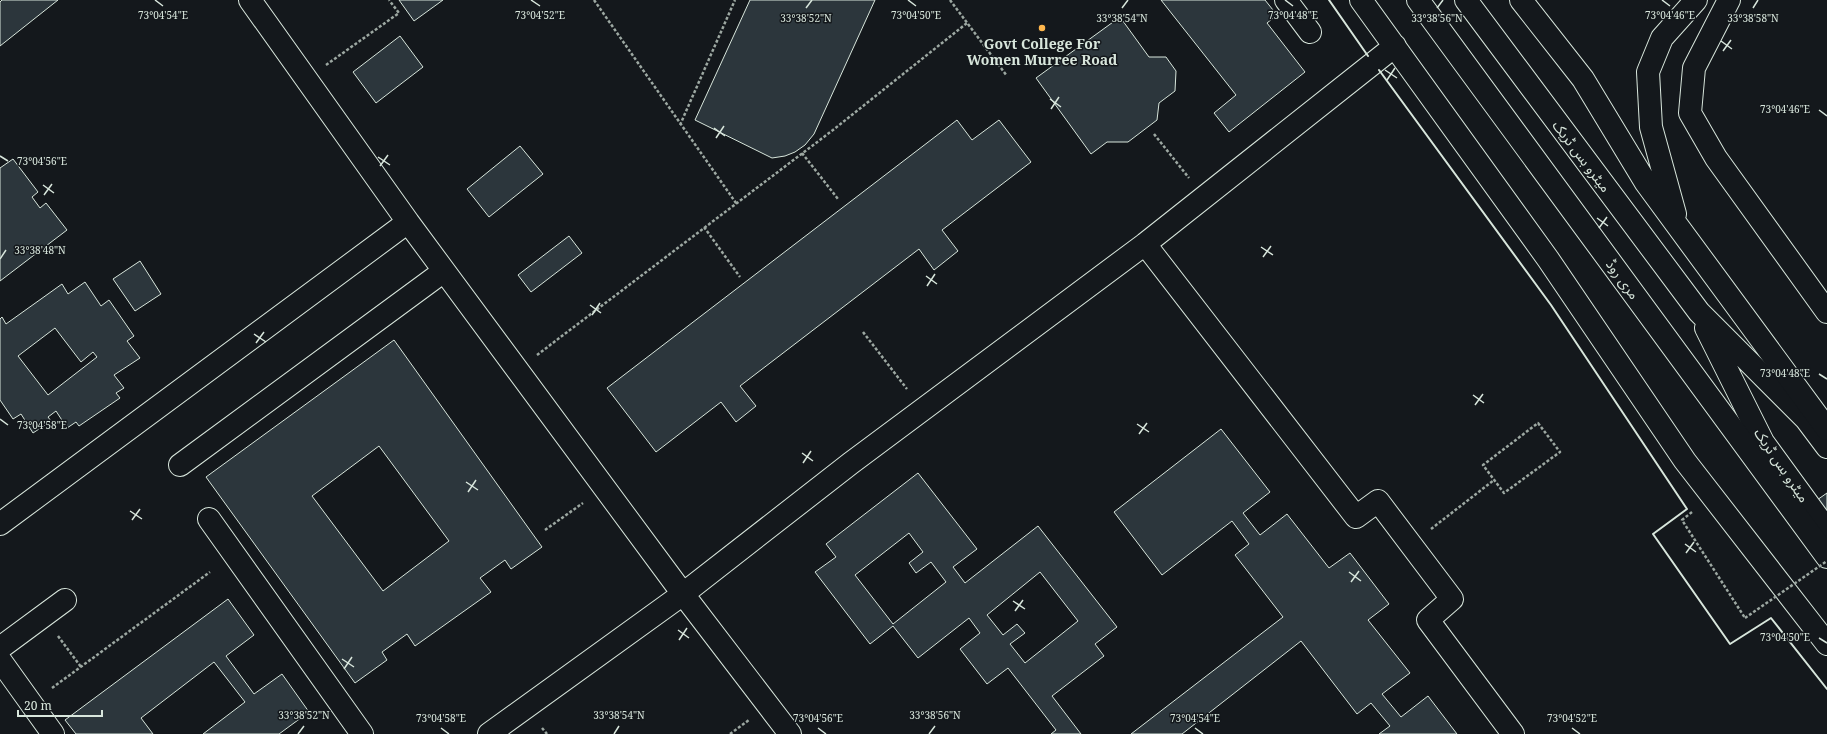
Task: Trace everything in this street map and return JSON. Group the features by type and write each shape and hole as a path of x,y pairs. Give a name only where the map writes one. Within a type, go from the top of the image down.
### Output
{"main road":[{"path":"250,0 444,271 683,594 790,734"},
{"path":"1286,0 1310,32"},
{"path":"1361,0 1548,259 1685,460 1827,644"},
{"name":"مری روڈ","path":"1418,0 1827,557"},
{"name":"میٹرو بس ٹریک","path":"1466,0 1698,312 1806,419 1827,447"},
{"path":"1521,0 1583,79 1646,183 1827,429"},
{"path":"1679,228 1651,126 1648,72 1662,38 1696,0"},
{"path":"1729,0 1694,68 1690,113 1716,158 1827,312"},
{"path":"489,734 683,594 923,410 1145,244 1395,46"},
{"path":"0,524 408,222"},
{"path":"1145,244 1356,517 1378,501 1410,545 1452,598 1428,620 1513,734"},
{"path":"180,465 444,271"},
{"name":"میٹرو بس ٹریک","path":"1698,312 1763,442 1827,530"},
{"path":"209,519 362,734"},
{"path":"0,648 65,600"},
{"path":"0,660 53,734"}],"path":[{"path":"306,79 399,13 389,0"},
{"path":"594,0 736,203"},
{"path":"680,125 735,0"},
{"path":"950,0 1007,76"},
{"path":"517,370 802,153 967,23"},
{"path":"1154,134 1204,197"},
{"path":"802,153 838,199"},
{"path":"704,227 740,277"},
{"path":"863,332 923,410"},
{"path":"1538,423 1560,452 1504,493 1494,480 1483,465 1538,423"},
{"path":"1410,545 1494,480"},
{"path":"545,530 605,488"},
{"path":"1713,497 1682,520 1745,618 1827,561"},
{"path":"52,688 210,572"},
{"path":"44,616 81,667"}],"building":[{"path":"2,0 58,0 0,46 0,2"},
{"path":"399,0 443,0 414,21"},
{"path":"750,0 875,0 814,134 805,145 795,152 785,156 772,158 695,120"},
{"path":"1161,0 1265,0 1277,15 1267,23 1305,72 1229,132 1214,113 1236,95"},
{"path":"1120,17 1149,57 1166,57 1176,71 1175,91 1159,103 1157,120 1128,142 1107,142 1091,154 1036,78"},
{"path":"400,36 423,67 376,103 353,72"},
{"path":"957,120 972,140 999,120 1031,162 942,230 958,251 934,270 919,249 740,386 756,406 736,422 721,402 656,452 607,388"},
{"path":"520,146 543,174 489,217 467,189"},
{"path":"13,159 38,192 32,197 40,208 46,203 67,230 0,281 0,168"},
{"path":"569,236 582,253 531,292 518,275"},
{"path":"140,261 161,294 135,311 113,279"},
{"path":"85,282 101,306 109,300 134,336 127,341 140,358 114,375 124,388 116,393 120,398 79,426 76,422 67,428 56,411 48,417 51,421 33,433 21,414 13,419 0,400 0,319 2,317 6,324 62,284 68,294","holes":["55,328 81,362 93,352 97,357 48,395 18,356"]},
{"path":"394,340 542,547 511,569 505,560 480,578 491,592 415,646 407,634 382,652 387,660 355,683 206,477","holes":["379,446 449,541 383,591 312,496"]},
{"path":"1221,429 1270,492 1243,513 1260,535 1287,514 1329,568 1350,553 1389,604 1368,620 1410,673 1382,694 1401,717 1428,696 1457,734 1379,734 1390,726 1371,703 1357,714 1301,641 1182,734 1131,734 1283,617 1235,555 1249,544 1232,521 1162,575 1114,512"},
{"path":"918,473 977,549 953,567 965,583 1038,526 1117,627 1095,644 1104,656 1052,696 1081,734 1051,734 1056,730 1008,668 987,684 960,649 980,633 969,618 918,658 893,626 870,644 815,572 836,557 826,544","holes":["909,533 923,552 909,563 916,573 931,562 946,582 893,624 855,575","1040,572 1078,621 1025,663 1010,644 1025,633 1017,624 1003,635 987,615"]},
{"path":"1827,493 1827,513 1817,500"},
{"path":"228,599 254,635 226,656 254,694 282,674 309,712 279,734 203,734 245,702 214,662 141,718 153,734 76,734 65,720"}],"wall":[{"path":"1329,0 1368,56"},
{"path":"1379,70 1551,305 1687,509 1653,534 1730,644 1771,618 1827,689"}],"place":[{"name":"Govt College For Women Murree Road","path":"1042,28"}]}
